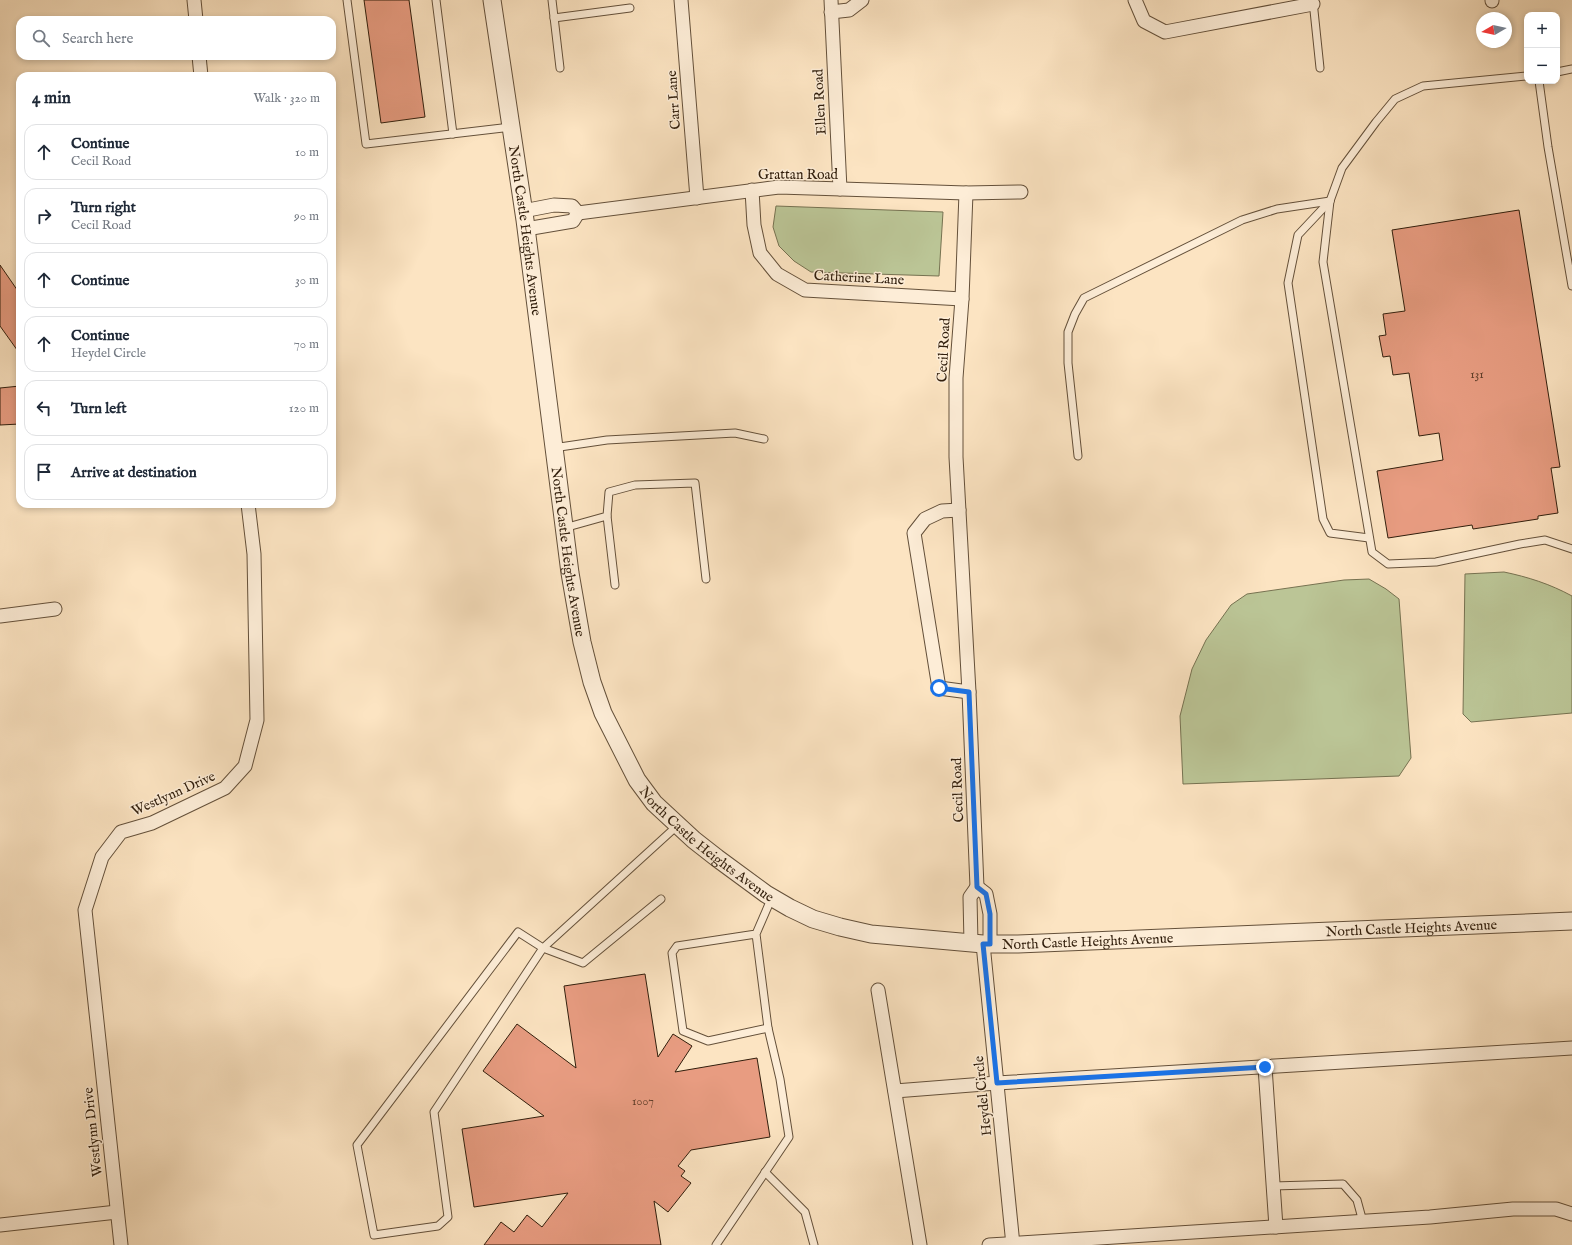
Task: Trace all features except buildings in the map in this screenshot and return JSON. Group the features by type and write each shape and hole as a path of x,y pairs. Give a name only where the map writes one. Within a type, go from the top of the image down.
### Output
{"street":[{"path":"194,0 196,16"},
{"name":"North Castle Heights Avenue","path":"492,0 526,229 570,573 582,642 592,682 603,714 637,780 654,803 694,840 744,879 790,908 813,919 871,934 981,944 1572,921"},
{"name":"Carr Lane","path":"681,0 696,198"},
{"name":"Ellen Road","path":"840,189 831,6 850,10 862,0"},
{"path":"1135,0 1144,21 1165,32 1313,2"},
{"path":"199,60 201,72"},
{"name":"Grattan Road","path":"578,213 779,187 966,193 1020,192"},
{"name":"Catherine Lane","path":"752,190 754,225 760,253 777,274 805,290 962,299"},
{"name":"Cecil Road","path":"966,193 962,299 956,378 956,457 969,692 977,887"},
{"path":"523,210 554,205 572,206 578,213 573,221 526,229"},
{"name":"Westlynn Drive","path":"121,1245 85,910 102,857 121,832 152,823 225,788 245,766 257,720 254,554 248,508"},
{"path":"959,510 942,511 925,519 914,533 939,688 969,692"},
{"path":"0,616 55,609"},
{"path":"977,887 986,894 990,914 981,944 970,898 977,887"},
{"name":"Heydel Circle","path":"981,944 1013,1244"},
{"path":"878,990 920,1245"},
{"path":"895,1091 997,1083 1572,1048"},
{"path":"1265,1067 1276,1227"},
{"path":"989,1245 1362,1222 1513,1209 1556,1209 1572,1214"},
{"path":"0,1225 117,1212"}],"lane":[{"path":"348,0 366,144 511,127"},
{"path":"436,0 453,134"},
{"path":"552,0 560,68"},
{"path":"1313,2 1320,68"},
{"path":"554,18 630,8"},
{"path":"1560,71 1572,69"},
{"path":"1524,76 1423,86 1395,99 1342,168 1330,201 1323,262 1372,552 1388,564 1436,562 1546,540 1572,549"},
{"path":"1539,84 1548,147 1572,286"},
{"path":"1078,456 1068,363 1068,332 1075,314 1084,298 1242,220 1277,208 1330,201"},
{"path":"1330,201 1298,235 1288,283 1323,519 1330,533 1369,538"},
{"path":"553,448 608,440 735,433 764,439"},
{"path":"615,585 607,516 609,492 635,485 695,483 706,579"},
{"path":"564,528 607,516"},
{"path":"661,899 583,963 544,948 518,932 357,1145 374,1236 438,1226 448,1217 434,1112 544,948 678,825"},
{"path":"716,1245 789,1137 780,1079 768,1028 756,934 772,897"},
{"path":"756,934 677,946 672,953 683,1031 708,1041 768,1028"},
{"path":"765,1172 805,1212 814,1245"},
{"path":"1273,1186 1343,1184 1357,1200 1362,1222"}],"green space":[{"path":"776,206 943,212 939,276 811,272 794,261 779,246 773,227"},
{"path":"1504,572 1539,581 1572,596 1572,713 1471,722 1463,714 1465,574"},
{"path":"1369,579 1399,599 1411,758 1399,776 1183,784 1180,716 1192,669 1206,640 1231,605 1247,594 1344,580"}],"route":[{"path":"939,688 969,692 977,887 986,894 990,914 990,944 983,944 997,1083 1265,1067"}]}
